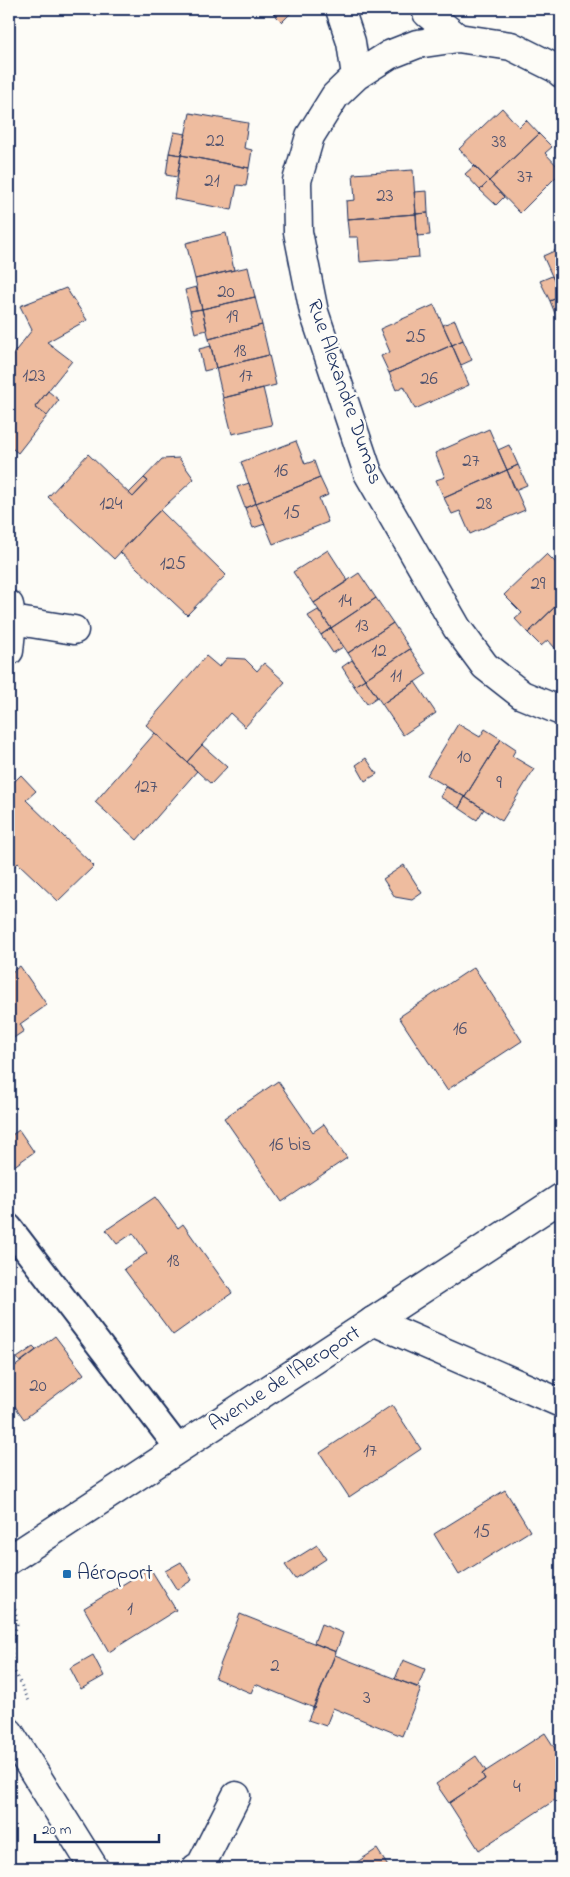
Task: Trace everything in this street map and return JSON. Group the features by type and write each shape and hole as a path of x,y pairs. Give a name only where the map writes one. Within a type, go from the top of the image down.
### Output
{"street":[{"path":"340,9 351,42 356,76"},
{"path":"426,9 427,13 458,38"},
{"name":"Rue Alexandre Dumas","path":"561,74 557,69 511,46 458,38 417,44 389,55 356,76 335,96 310,136 297,181 298,232 314,312 368,473 457,628 485,666 522,695 561,711"},
{"path":"9,652 11,613 74,630"},
{"name":"Avenue de l'Aeroport","path":"9,1560 561,1198"},
{"path":"373,1321 561,1402"},
{"path":"9,1732 94,1868"},
{"path":"196,1868 202,1865 236,1796"}],"lane":[{"path":"9,1226 178,1448"}],"building":[{"path":"269,9 288,9 292,12 282,22"},
{"path":"502,108 519,127 526,120 539,134 489,181 459,149"},
{"path":"190,113 248,123 244,148 252,150 249,168 181,155"},
{"path":"174,132 186,134 181,155 169,153"},
{"path":"539,134 552,147 545,153 561,172 520,213 489,181"},
{"path":"169,153 181,155 177,177 166,175"},
{"path":"181,155 249,168 246,186 237,185 232,210 174,199"},
{"path":"474,166 489,181 480,190 465,174"},
{"path":"413,170 416,214 347,219 346,201 355,200 353,174"},
{"path":"489,181 504,197 496,205 480,190"},
{"path":"427,191 428,213 416,214 414,192"},
{"path":"428,213 430,235 417,236 416,214"},
{"path":"416,214 419,257 360,262 358,237 349,237 347,219"},
{"path":"226,233 234,270 195,279 186,243"},
{"path":"561,248 561,296 543,256"},
{"path":"248,267 255,297 202,309 195,279"},
{"path":"552,276 561,296 550,301 540,281"},
{"path":"196,287 202,309 190,311 185,290"},
{"path":"66,288 87,320 47,342 72,361 35,407 47,416 18,453 9,446 9,359 32,330 20,306"},
{"path":"561,296 561,320 558,321 550,301"},
{"path":"255,297 262,325 209,339 202,309"},
{"path":"434,305 452,345 389,373 381,356 390,352 380,329"},
{"path":"202,309 207,330 195,333 190,311"},
{"path":"455,320 463,340 452,345 443,325"},
{"path":"262,325 269,355 216,368 209,339"},
{"path":"463,340 472,360 461,365 452,345"},
{"path":"452,345 469,385 415,409 404,386 396,390 389,373"},
{"path":"211,346 216,368 204,371 199,349"},
{"path":"269,355 276,385 223,398 216,368"},
{"path":"263,388 272,425 232,434 223,398"},
{"path":"48,391 59,400 47,416 35,407"},
{"path":"489,429 507,470 444,498 436,480 445,477 435,453"},
{"path":"296,441 305,464 314,461 320,478 256,503 241,462"},
{"path":"509,445 518,465 507,470 498,450"},
{"path":"88,454 133,497 148,481 144,478 162,459 179,458 194,479 153,517 114,559 48,497"},
{"path":"518,465 527,485 515,490 507,470"},
{"path":"507,470 525,510 470,534 460,511 452,514 444,498"},
{"path":"144,478 148,481 133,497 129,493"},
{"path":"320,478 328,495 319,499 328,522 273,544 256,503"},
{"path":"249,483 256,503 245,508 237,487"},
{"path":"256,503 265,524 253,528 245,508"},
{"path":"160,510 226,575 187,615 120,552"},
{"path":"328,550 348,581 314,603 293,572"},
{"path":"547,554 561,568 561,601 528,633 515,619 522,613 504,595"},
{"path":"359,573 376,598 331,628 314,603"},
{"path":"376,598 393,623 348,653 331,628"},
{"path":"561,601 561,655 548,640 541,646 528,633"},
{"path":"318,610 331,628 321,635 308,616"},
{"path":"393,623 410,649 365,679 348,653"},
{"path":"331,628 343,647 333,653 321,635"},
{"path":"410,649 427,674 382,704 365,679"},
{"path":"206,656 219,667 227,658 245,659 257,671 264,663 285,682 245,727 230,713 187,762 146,725"},
{"path":"352,660 365,679 354,686 342,667"},
{"path":"365,679 377,697 367,704 354,686"},
{"path":"415,682 436,713 403,735 382,704"},
{"path":"458,724 480,737 485,729 501,739 465,797 427,775"},
{"path":"155,733 197,771 137,840 95,802"},
{"path":"501,739 516,749 512,756 534,769 502,821 465,797"},
{"path":"202,745 227,767 211,784 187,762"},
{"path":"366,758 377,774 365,781 356,765"},
{"path":"21,775 36,791 26,800 94,866 58,901 18,863 9,872 9,787"},
{"path":"446,787 465,797 459,808 440,797"},
{"path":"465,797 484,809 477,820 459,808"},
{"path":"404,865 422,893 412,900 395,897 383,879"},
{"path":"20,966 47,1005 20,1024 24,1031 9,1041 9,974"},
{"path":"474,967 522,1041 447,1090 399,1017"},
{"path":"278,1081 313,1132 324,1124 347,1158 282,1202 224,1118"},
{"path":"19,1130 34,1152 10,1169 9,1137"},
{"path":"155,1197 178,1228 183,1224 232,1293 173,1335 124,1269 147,1253 133,1233 117,1244 106,1230"},
{"path":"55,1336 84,1374 24,1419 9,1398 9,1371"},
{"path":"33,1347 36,1350 20,1362 17,1358"},
{"path":"392,1405 421,1449 349,1497 320,1453"},
{"path":"505,1490 530,1531 459,1575 434,1534"},
{"path":"317,1545 326,1559 295,1579 285,1565"},
{"path":"181,1562 192,1580 177,1590 165,1571"},
{"path":"150,1568 176,1610 109,1652 84,1608"},
{"path":"240,1614 336,1652 314,1708 255,1684 251,1693 215,1678"},
{"path":"321,1624 343,1633 336,1652 314,1643"},
{"path":"93,1655 104,1676 81,1689 70,1668"},
{"path":"335,1655 421,1689 402,1736 333,1708 326,1726 308,1720"},
{"path":"403,1660 425,1669 418,1687 395,1679"},
{"path":"545,1733 561,1758 561,1796 479,1850 449,1803 485,1779 482,1774 486,1771"},
{"path":"476,1756 486,1771 482,1774 485,1779 449,1803 436,1784"},
{"path":"377,1849 389,1868 348,1868"}],"place":[{"name":"Aéroport","path":"67,1574"}]}
